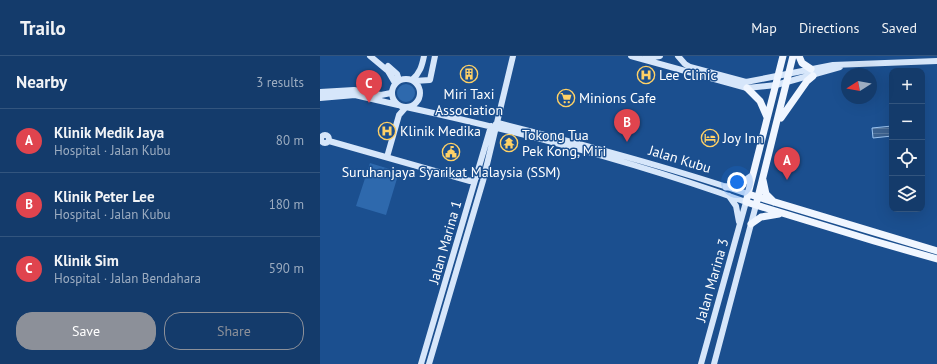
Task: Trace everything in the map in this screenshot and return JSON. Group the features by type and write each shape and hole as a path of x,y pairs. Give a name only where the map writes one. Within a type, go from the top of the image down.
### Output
{"main road":[{"path":"747,198 783,56"},
{"path":"757,201 788,82 793,56"},
{"path":"777,124 812,72 802,62 800,56"},
{"path":"747,88 764,107 767,119"},
{"path":"726,187 739,185 752,176"},
{"path":"763,178 766,194 775,203"},
{"name":"Jalan Kubu","path":"747,198 786,214 937,259"},
{"name":"Jalan Kubu","path":"757,201 775,203 937,251"},
{"path":"751,224 766,215 786,214"}],"street":[{"path":"370,56 388,71 397,81"},
{"path":"376,56 396,74 397,81 391,93 392,98 398,105"},
{"path":"413,80 421,69 424,56"},
{"path":"397,81 406,78 413,80 430,80 435,56"},
{"path":"320,98 355,95 496,126 513,56"},
{"path":"631,56 747,88 788,82 812,72"},
{"path":"641,58 660,56"},
{"path":"678,56 690,67 746,82 790,73 812,72 845,65 937,61"},
{"path":"387,157 399,114 406,107 414,104 420,95 419,88 413,80"},
{"path":"320,92 354,90 381,95 391,93"},
{"name":"Jalan Marina 1","path":"421,364 476,178 496,126"},
{"name":"Jalan Marina 1","path":"429,364 496,126"},
{"name":"Jalan Kubu","path":"496,126 638,160 726,187 747,198"},
{"name":"Jalan Kubu","path":"496,126 636,166 728,195 747,198"},
{"path":"329,141 470,181 476,178"},
{"path":"728,195 736,206 739,230"},
{"name":"Jalan Marina 3","path":"702,364 747,198"},
{"name":"Jalan Marina 3","path":"714,364 757,201"}],"shaded area":[{"path":"406,84 412,87 415,93 412,99 406,102 400,99 397,93 400,87"},
{"path":"889,126 889,136 873,138 872,128"},
{"path":"370,163 399,172 386,215 356,206"}],"place":[{"name":"Miri Taxi Association","path":"469,74"},
{"name":"Lee Clinic","path":"646,75"},
{"name":"Minions Cafe","path":"566,98"},
{"name":"Klinik Sim","path":"369,103"},
{"name":"Klinik Medika","path":"387,131"},
{"name":"Joy Inn","path":"710,138"},
{"name":"Klinik Peter Lee","path":"627,142"},
{"name":"Tokong Tua Pek Kong, Miri","path":"509,143"},
{"name":"Suruhanjaya Syarikat Malaysia (SSM)","path":"451,152"},
{"name":"Klinik Medik Jaya","path":"787,180"}]}
